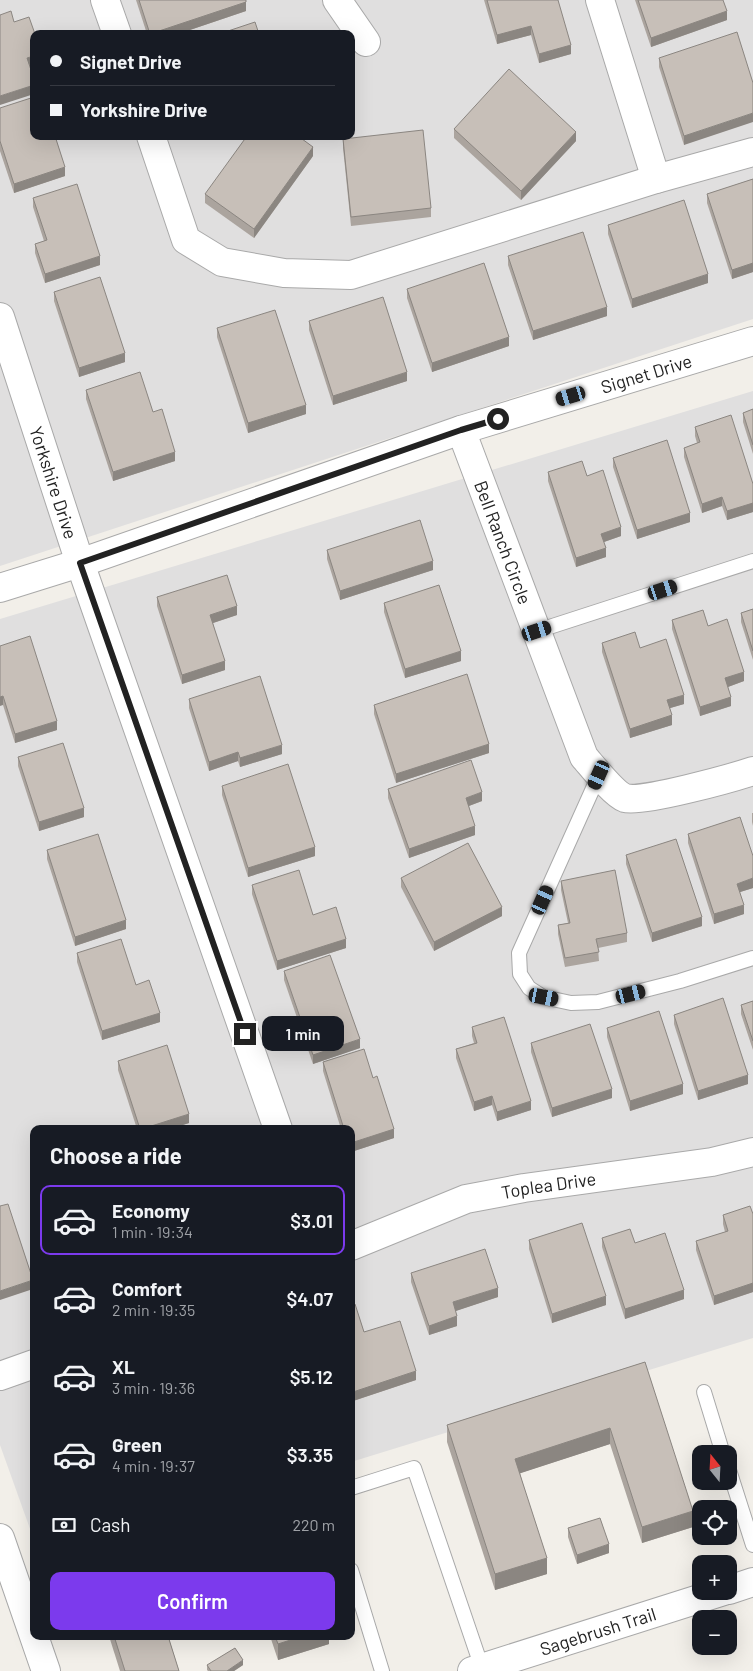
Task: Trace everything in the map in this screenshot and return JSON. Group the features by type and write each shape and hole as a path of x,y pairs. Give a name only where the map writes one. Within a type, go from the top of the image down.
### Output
{"street":[{"path":"105,0 116,30"},
{"path":"337,0 366,42"},
{"path":"600,0 656,179"},
{"path":"152,140 186,240 222,262 284,273 351,275 656,179 753,152"},
{"name":"Yorkshire Drive","path":"0,317 80,563 277,1125"},
{"name":"Signet Drive","path":"0,588 80,563 461,430 753,341"},
{"name":"Bell Ranch Circle","path":"461,430 584,757 604,782 624,798 647,798 753,771"},
{"name":"Toplea Drive","path":"355,1244 466,1199 524,1188 712,1162 753,1152"},
{"path":"0,1376 30,1365"},
{"path":"0,1538 30,1625"},
{"path":"737,1587 753,1582"},
{"name":"Sagebrush Trail","path":"477,1669 696,1600"},
{"path":"35,1640 46,1671"}],"lane":[{"path":"537,631 753,561"},
{"path":"599,775 519,954 520,974 529,988 544,997 553,999 571,1002 598,1002 680,982 753,958"},
{"path":"704,1392 721,1445"},
{"path":"355,1487 414,1468 477,1669"},
{"path":"735,1490 753,1545"},
{"path":"355,1583 382,1671"}],"shaded area":[{"path":"0,0 753,0 753,319 0,566"},
{"path":"753,391 753,1338 355,1461 355,1125 30,1125 30,1529 0,1445 0,619"}],"building":[{"path":"139,0 246,0 246,2 162,30 149,30"},
{"path":"487,0 558,0 571,45 539,54 531,26 497,35"},
{"path":"638,0 723,0 727,11 651,38"},
{"path":"11,11 14,22 29,17 34,30 30,30 30,57 27,58 30,67 30,86 0,96 0,15"},
{"path":"255,22 258,30 231,30"},
{"path":"737,32 753,83 753,113 684,136 659,58"},
{"path":"509,69 576,132 521,191 454,129"},
{"path":"30,98 30,140 56,140 65,167 14,184 0,141 0,108"},
{"path":"423,130 431,208 351,217 343,140 355,140 355,138"},
{"path":"244,140 303,140 313,147 254,229 205,194"},
{"path":"753,179 753,263 732,270 707,194"},
{"path":"77,184 100,256 45,274 35,244 47,240 33,198"},
{"path":"684,200 708,274 632,299 608,225"},
{"path":"583,232 607,307 533,331 508,256"},
{"path":"484,263 509,337 432,363 407,289"},
{"path":"100,277 125,353 79,368 54,292"},
{"path":"383,297 407,372 333,396 309,321"},
{"path":"275,310 306,405 248,423 217,328"},
{"path":"140,372 153,412 162,409 175,452 113,472 86,390"},
{"path":"753,409 753,445 743,413"},
{"path":"731,415 753,484 753,503 727,511 722,497 702,504 684,448 700,442 695,427"},
{"path":"667,440 690,513 637,530 613,458"},
{"path":"582,461 587,476 603,470 621,527 601,534 606,548 576,558 548,472"},
{"path":"420,520 433,561 340,591 327,550"},
{"path":"227,575 237,606 210,615 225,661 182,675 157,597"},
{"path":"439,585 461,651 405,669 384,603"},
{"path":"753,609 753,651 741,613"},
{"path":"703,610 708,626 727,619 744,672 725,678 731,697 700,707 672,620"},
{"path":"635,632 640,648 666,639 684,695 667,700 672,715 630,729 602,643"},
{"path":"30,636 57,721 15,734 3,696 0,697 0,646"},
{"path":"467,674 489,744 396,774 374,705"},
{"path":"260,676 282,745 240,758 238,752 209,762 189,699"},
{"path":"63,743 84,808 39,822 18,757"},
{"path":"471,760 482,792 466,798 475,826 409,849 388,789"},
{"path":"288,764 315,847 248,868 222,786"},
{"path":"740,817 753,856 753,878 737,884 744,905 714,914 688,834"},
{"path":"98,834 126,920 75,937 47,850"},
{"path":"676,839 702,917 652,933 626,855"},
{"path":"468,843 502,907 434,942 401,878"},
{"path":"299,870 313,915 336,907 346,939 277,961 252,885"},
{"path":"615,870 627,933 596,939 599,952 565,958 558,925 570,923 561,881"},
{"path":"121,939 136,985 149,980 160,1013 102,1031 77,953"},
{"path":"330,955 360,1039 313,1055 284,971"},
{"path":"723,998 748,1075 698,1091 674,1015"},
{"path":"753,1001 753,1041 741,1005"},
{"path":"659,1011 683,1084 630,1101 607,1028"},
{"path":"504,1017 531,1101 497,1112 492,1096 474,1102 456,1049 477,1043 472,1027"},
{"path":"590,1024 612,1089 552,1108 531,1043"},
{"path":"167,1045 189,1114 155,1125 139,1125 118,1061"},
{"path":"364,1049 373,1078 377,1076 394,1129 355,1142 355,1125 343,1125 323,1062"},
{"path":"8,1204 30,1271 30,1281 0,1291 0,1206"},
{"path":"750,1206 753,1214 753,1283 714,1296 696,1241 728,1231 723,1215"},
{"path":"582,1223 606,1296 552,1314 529,1240"},
{"path":"630,1229 635,1243 665,1233 684,1290 625,1309 602,1238"},
{"path":"485,1249 498,1288 453,1302 457,1316 429,1326 411,1273"},
{"path":"355,1304 364,1332 400,1321 416,1371 355,1391"},
{"path":"645,1362 692,1511 642,1527 610,1428 515,1459 547,1558 495,1574 447,1425"},
{"path":"600,1518 609,1544 577,1555 568,1528"},
{"path":"115,1640 169,1640 179,1671 125,1671"},
{"path":"276,1640 290,1640 278,1644"},
{"path":"235,1648 243,1660 227,1671 211,1671 207,1665"}],"route":[{"path":"245,1034 80,563 461,430 498,419"}]}
